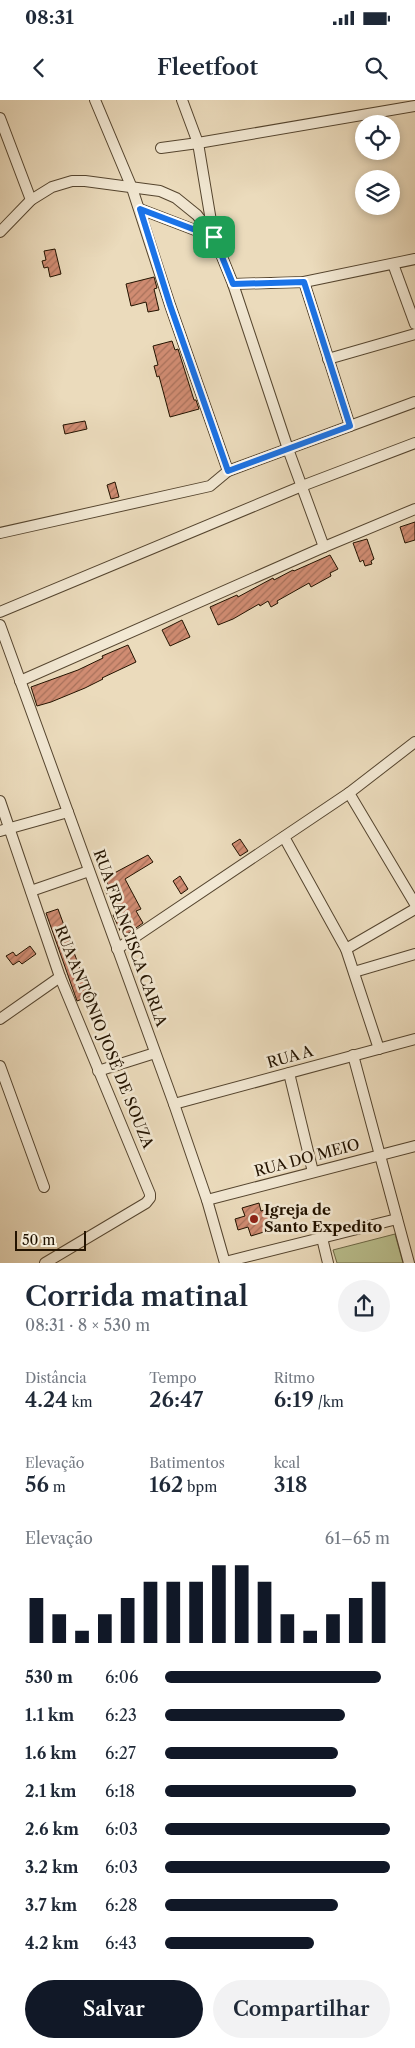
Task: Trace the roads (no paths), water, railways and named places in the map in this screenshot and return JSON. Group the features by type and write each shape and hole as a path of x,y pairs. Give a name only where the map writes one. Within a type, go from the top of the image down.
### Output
{"street":[{"path":"95,100 140,209 170,305 228,471"},
{"path":"182,100 198,144 214,237 233,284 288,449 324,547"},
{"path":"161,148 198,144 415,106"},
{"path":"0,118 31,200"},
{"path":"0,232 31,200 52,188 72,181 85,181 160,191 176,198 197,214 214,237"},
{"path":"140,209 214,237"},
{"path":"233,284 304,282 415,259"},
{"path":"393,264 415,324"},
{"path":"304,282 350,426"},
{"path":"328,359 415,334"},
{"path":"0,533 210,486 228,471 415,402"},
{"path":"0,612 302,486 415,443"},
{"path":"20,681 415,509"},
{"name":"RUA FRANCISCA CARLA","path":"0,625 174,1104 207,1200 225,1263"},
{"path":"117,948 349,793 415,742"},
{"path":"349,793 415,904"},
{"name":"RUA ANTÔNIO JOSÉ DE SOUZA","path":"0,801 5,830 31,891 60,977 149,1189 150,1198 146,1203 45,1263"},
{"path":"5,830 68,812"},
{"path":"284,837 346,949 379,1049"},
{"path":"31,891 89,870"},
{"path":"346,949 415,909"},
{"path":"354,972 415,954"},
{"path":"0,1019 60,977"},
{"name":"RUA A","path":"174,1104 415,1039"},
{"path":"98,1070 155,1053"},
{"path":"353,1055 409,1263"},
{"path":"0,1066 44,1187"},
{"path":"289,1073 313,1172"},
{"name":"RUA DO MEIO","path":"207,1200 415,1146"},
{"path":"225,1263 397,1219"},
{"path":"322,1238 328,1263"}],"place":[{"name":"Igreja de Santo Expedito","path":"254,1219"}]}
